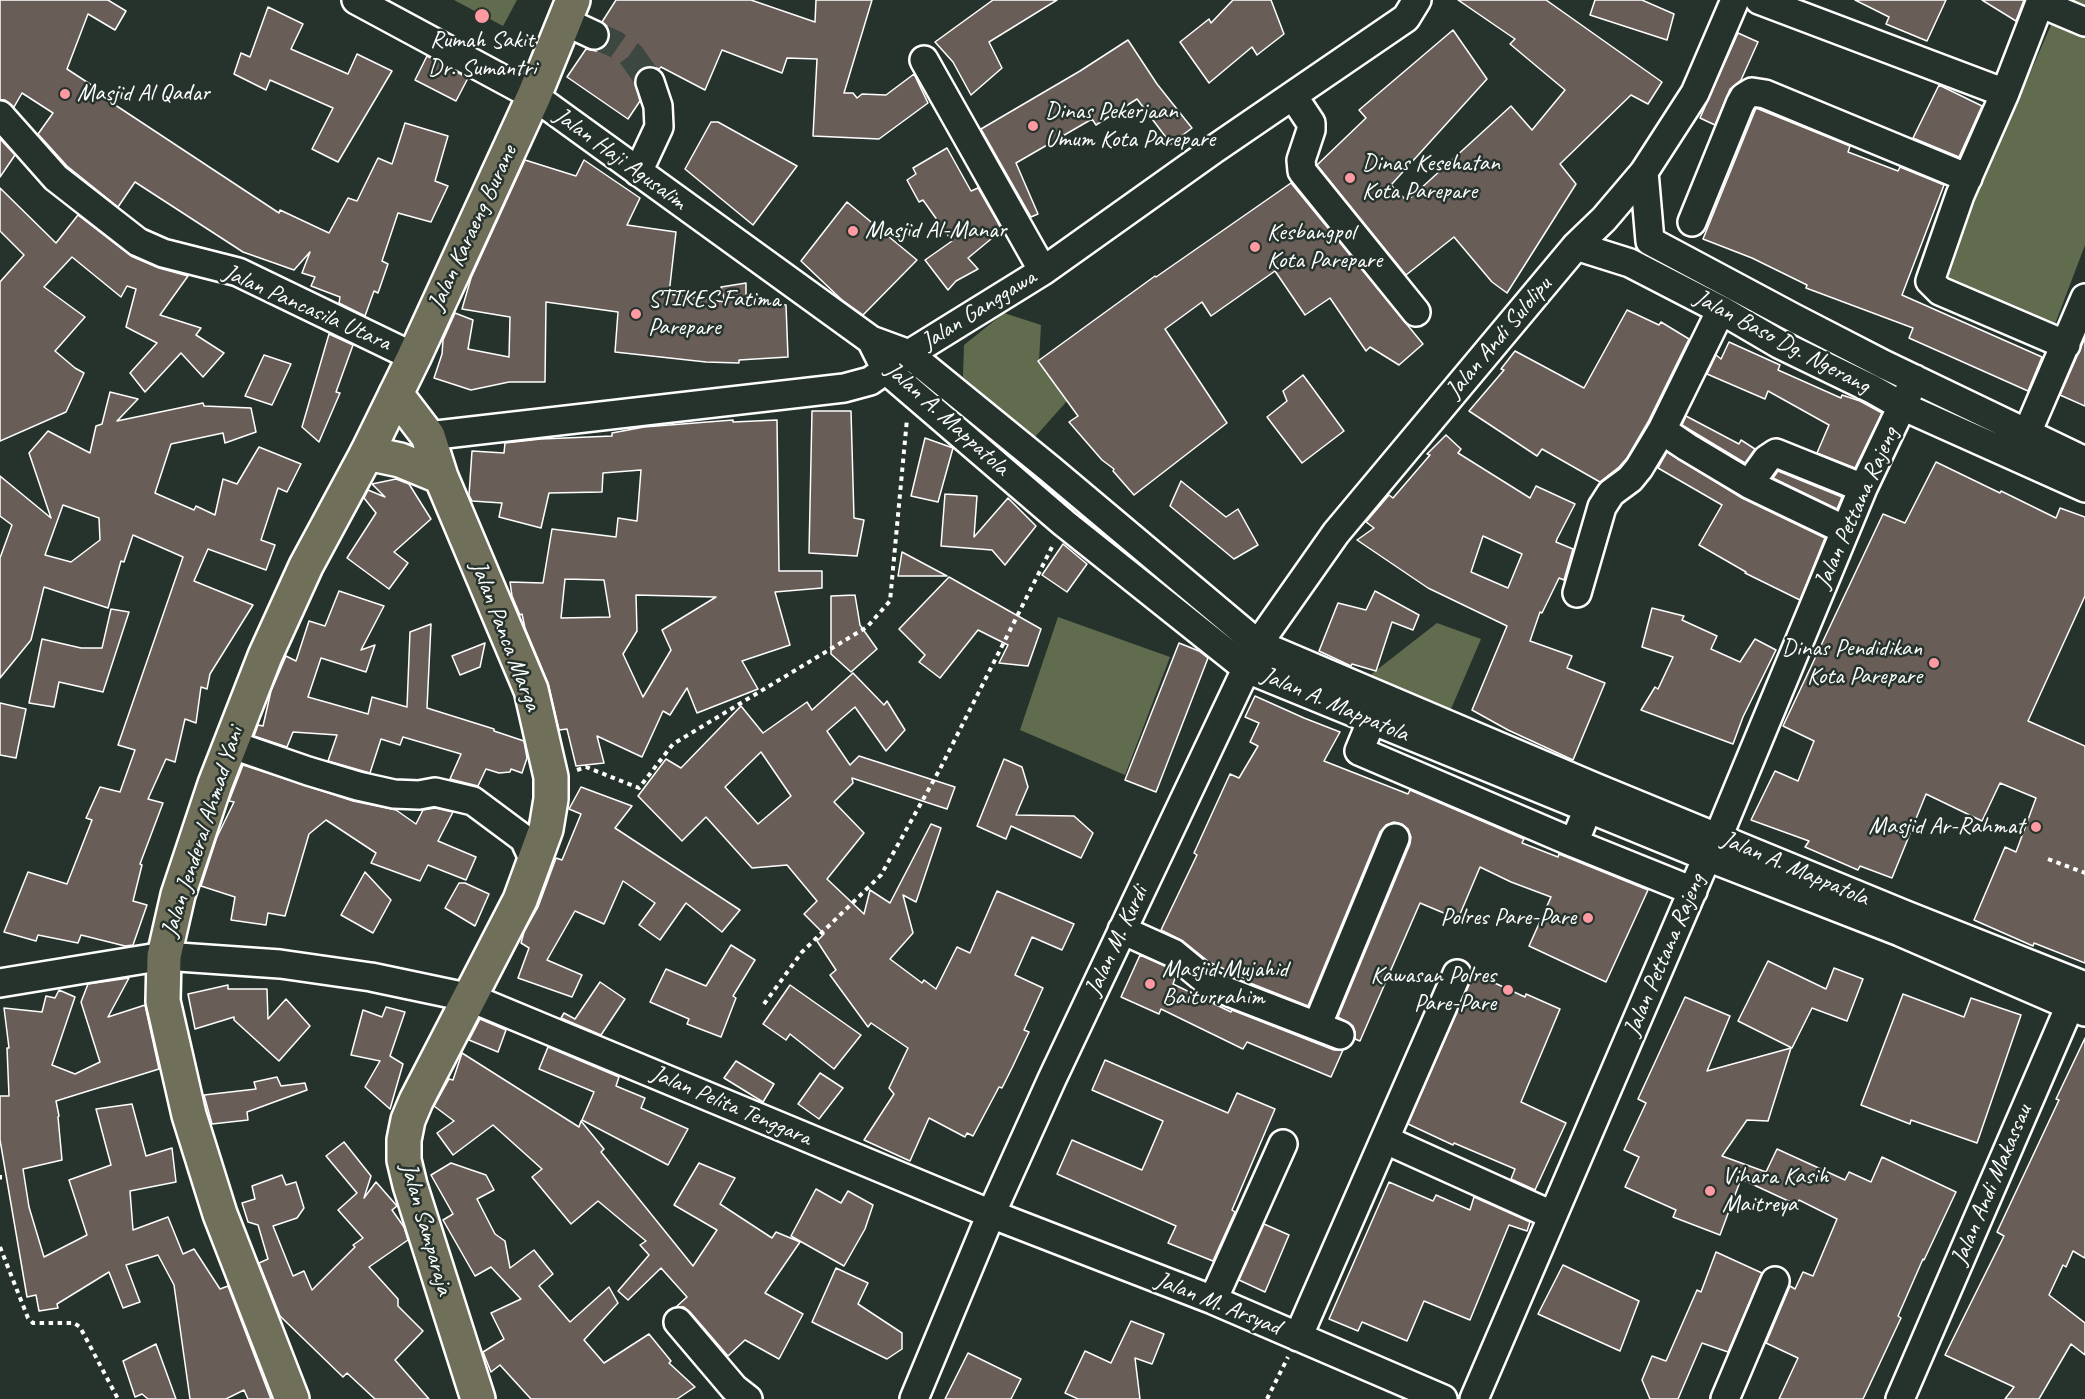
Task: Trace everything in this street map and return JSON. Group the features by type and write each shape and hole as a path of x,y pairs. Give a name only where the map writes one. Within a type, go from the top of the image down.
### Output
{"main road":[{"name":"Jalan Karaeng Burane","path":"367,453 414,357 534,96 568,10"},
{"name":"Jalan Panca Marga","path":"396,394 428,436 441,477 531,690 551,777 551,799 546,829 535,864 520,900 471,998"},
{"path":"367,453 400,460 441,477"},
{"name":"Jalan Jenderal Ahmad Yani","path":"292,1399 220,1214 189,1115 164,1001 164,956 178,895 215,784 265,656 306,567 367,453"},
{"name":"Jalan Samparaja","path":"471,998 416,1101 404,1140 404,1160 478,1399"}],"street":[{"name":"Jalan Haji Agusalim","path":"356,0 534,96 871,340"},
{"name":"Jalan Ganggawa","path":"428,436 844,388 870,381 909,354 1043,271 1213,150 1406,18 1417,0"},
{"name":"Jalan Andi Sulolipu","path":"1247,669 1258,644 1336,533 1576,246 1604,219 1644,172 1695,93 1735,0"},
{"path":"1759,0 2005,93"},
{"path":"2066,345 1940,291 1930,281 1968,178 2005,93 2040,2 2085,22"},
{"path":"568,10 594,35"},
{"path":"924,60 1043,271"},
{"path":"638,172 659,127 658,106 650,82"},
{"path":"1692,222 1740,104 1744,97 1752,92 1765,94 1968,178"},
{"path":"1293,96 1311,123 1311,130 1301,160 1302,171 1416,312"},
{"name":"Jalan Pancasila Utara","path":"0,114 56,178 138,242 163,253 238,272 414,357"},
{"path":"1630,263 1643,254 1650,240 1644,172"},
{"name":"Jalan Baso Dg. Ngerang","path":"1650,240 1794,318 2085,461"},
{"name":"Jalan Baso Dg. Ngerang","path":"1576,246 1630,263 1721,310 1779,344 1902,406 2085,488"},
{"path":"2027,433 2085,298"},
{"path":"1577,593 1602,507 1611,493 1630,479 1639,468 1662,430 1721,310"},
{"path":"1779,344 1794,318"},
{"name":"Jalan A. Mappatola","path":"871,340 909,354 1258,644 1382,695 1592,798"},
{"name":"Jalan A. Mappatola","path":"871,340 885,370 909,388 1064,523 1247,669 1372,721 1592,798 1903,924 2081,992"},
{"name":"Jalan Pettana Rajeng","path":"1474,1399 1713,847 1863,488 1915,379"},
{"path":"1662,430 1749,484 1845,530"},
{"path":"1749,484 1767,459 1776,453 1863,488"},
{"name":"Jalan M. Kurdi","path":"914,1399 991,1214 1122,930 1247,669"},
{"path":"1382,695 1359,750 1574,843 1693,891"},
{"path":"230,744 358,786 394,794 419,795 435,792 473,801 524,839 535,864"},
{"path":"1574,843 1592,798"},
{"path":"1122,930 1173,953 1213,986 1329,1030 1395,838"},
{"name":"Jalan Pelita Tenggara","path":"0,983 164,956 280,964 348,974 471,998 991,1214"},
{"path":"1298,1337 1457,975"},
{"name":"Jalan Andi Makassau","path":"1900,1399 2081,992"},
{"path":"1386,1140 1552,1215"},
{"path":"1213,1300 1283,1144"},
{"name":"Jalan M. Arsyad","path":"991,1214 1213,1300 1443,1399"},
{"path":"1725,1399 1775,1281"},
{"path":"678,1322 734,1395"}],"path":[{"path":"551,777 586,767 639,788 673,744 867,627 890,601 909,388"},
{"path":"764,1004 802,952 880,875 940,769 1064,523"},
{"path":"2048,859 2085,873"},
{"path":"0,1175 0,1183"},
{"path":"0,1247 28,1318 33,1323 74,1323 80,1327 118,1399"},
{"path":"1267,1399 1298,1337"}],"green space":[{"path":"454,0 517,0 503,26"},
{"path":"2062,0 2085,0 2085,245 2052,332 1934,293"},
{"path":"1004,313 1041,325 1039,361 1067,401 1034,438 963,377 964,345"},
{"path":"1058,617 1170,657 1125,775 1020,730"},
{"path":"1437,623 1481,639 1451,709 1369,676"}],"building":[{"path":"0,0 108,0 126,11 115,30 88,14 67,69 96,88 94,91 279,213 280,210 329,233 348,198 357,201 378,158 392,164 405,123 448,136 435,181 448,186 431,222 398,213 382,261 388,264 378,293 374,291 365,316 339,303 340,297 311,286 315,277 302,273 310,252 294,270 243,252 135,182 118,207 67,166 38,134 53,113 22,93 14,107 5,100 0,100"},
{"path":"616,0 751,0 815,22 816,0 872,0 844,93 853,93 857,98 862,94 886,95 914,74 928,103 879,139 813,136 817,59 787,58 782,73 722,50 705,90 661,67 659,69 646,67 639,71 635,79 640,101 628,119 567,77 586,49 596,51 608,42 610,33 602,22"},
{"path":"993,0 1057,0 989,42 1002,68 971,95 953,62 935,42"},
{"path":"1233,0 1271,0 1284,34 1257,55 1252,47 1209,83 1180,42 1209,19 1211,23"},
{"path":"1458,0 1546,0 1662,82 1648,104 1631,95 1560,164 1576,184 1507,293 1492,282 1454,237 1406,275 1317,165 1366,118 1359,110 1453,30 1487,79 1391,185 1407,201 1511,106 1532,130 1565,90 1510,44 1515,39"},
{"path":"1595,0 1642,0 1674,14 1667,40 1590,15"},
{"path":"1855,0 1946,0 1927,41 1886,24 1889,17"},
{"path":"1982,0 2024,0 2016,21"},
{"path":"268,7 303,24 291,49 348,74 357,54 392,71 338,162 312,149 333,108 270,80 266,90 234,74 241,53 250,57"},
{"path":"1738,33 1758,42 1741,80 1730,89 1715,125 1700,118"},
{"path":"1128,40 1157,84 1192,128 1171,144 1137,99 1096,125 1092,119 1016,163 1038,214 1031,217 981,129"},
{"path":"427,56 468,78 456,101 415,80"},
{"path":"1939,85 1982,106 1959,157 1913,138"},
{"path":"1756,108 1850,146 1848,152 1898,171 1900,167 1944,185 1902,295 2042,357 2028,391 1909,338 1913,328 1806,288 1807,285 1752,258 1703,239"},
{"path":"711,122 718,122 797,166 753,225 685,169"},
{"path":"0,139 15,155 0,177"},
{"path":"947,148 971,191 978,188 1002,230 968,258 978,269 956,281 948,290 925,260 952,241 923,200 919,202 907,180 916,174 913,168"},
{"path":"525,160 576,176 584,160 640,198 627,225 676,232 669,294 725,302 721,287 746,283 746,297 786,305 788,357 739,360 739,363 706,362 615,352 618,312 546,302 545,382 509,382 471,390 434,378 442,354 443,340 455,313 473,320 468,349 509,357 510,317 462,309 471,278"},
{"path":"1291,183 1423,344 1399,365 1370,347 1366,351 1330,298 1305,315 1275,271 1211,316 1202,302 1165,329 1227,423 1134,495 1113,471 1114,469 1102,460 1069,422 1078,416 1038,361 1155,276"},
{"path":"0,188 56,243 78,215 131,256 159,268 188,276 160,315 201,328 196,335 224,353 203,377 181,353 145,392 130,373 157,343 126,327 136,289 127,286 121,297 72,257 44,287 85,317 55,351 84,373 66,412 0,441 0,282 24,255 0,231"},
{"name":"Masjid Al-Manar","path":"847,202 917,260 863,315 842,300 801,261"},
{"path":"1627,310 1659,325 1661,322 1689,339 1648,422 1627,458 1600,482 1542,449 1537,456 1469,411 1504,370 1501,369 1515,351 1584,388"},
{"path":"329,334 353,345 336,392 340,393 319,442 302,427"},
{"path":"2085,338 2085,406 2060,395"},
{"path":"1729,342 1780,365 1778,370 1841,398 1842,395 1860,401 1882,413 1855,468 1817,453 1829,425 1768,391 1765,399 1707,374 1716,355 1721,359"},
{"path":"264,355 291,364 272,405 245,396"},
{"path":"1303,375 1344,431 1302,463 1267,417 1287,401 1283,391"},
{"path":"110,392 138,399 117,421 203,403 204,406 251,408 256,432 225,443 223,433 171,444 155,493 194,510 196,506 215,515 223,479 237,484 259,447 301,464 287,492 278,488 261,540 275,545 266,570 208,549 194,581 253,605 210,674 207,689 201,687 196,723 185,719 175,762 166,759 148,799 163,803 140,864 142,865 133,901 147,905 133,945 125,946 81,935 78,943 38,935 36,941 4,932 28,872 67,884 92,820 86,818 100,787 120,792 135,750 118,745 183,557 133,535 124,562 121,561 108,608 44,587 31,640 0,678 0,558 12,525 0,516 0,476 51,518 29,453 48,431 90,453 96,426 102,424","holes":["63,505 99,518 100,540 71,562 45,555"]},
{"path":"812,411 851,411 854,518 864,520 857,556 809,553"},
{"path":"1686,416 1739,444 1741,440 1755,449 1745,463 1682,425"},
{"path":"733,420 733,422 777,420 779,571 822,571 822,588 775,592 790,645 742,661 758,689 697,713 687,688 670,715 663,711 642,757 597,736 604,763 576,766 567,729 559,730 548,683 525,628 522,614 520,615 512,596 510,582 543,583 552,529 616,537 618,518 637,521 641,470 603,473 602,492 549,493 541,528 499,517 502,503 472,501 469,495 472,451 504,453 505,443 612,436 612,433 644,427","holes":["565,579 604,580 610,617 561,618","636,595 716,597 662,630 671,650 643,697 623,654 637,631"]},
{"path":"1446,435 1461,449 1458,453 1530,498 1536,486 1575,504 1556,542 1573,549 1564,580 1559,578 1542,613 1540,612 1530,641 1572,656 1567,668 1605,683 1573,760 1508,730 1472,710 1507,626 1428,588 1357,540 1374,528 1366,522 1389,495 1393,498 1430,455 1427,454","holes":["1483,536 1522,554 1508,588 1471,572"]},
{"path":"925,438 953,448 938,502 911,496"},
{"path":"1667,452 1742,498 1825,538 1800,600 1745,573 1699,545 1722,505 1658,468"},
{"path":"1936,462 2056,518 2060,508 2085,517 2085,596 2028,721 2085,746 2085,963 2034,943 2033,946 1974,920 2005,847 2016,852 2036,798 2000,783 1982,821 1926,794 1892,878 1860,866 1858,870 1805,847 1809,841 1751,820 1775,771 1798,781 1814,741 1783,726 1883,514 1905,523"},
{"path":"1778,471 1842,497 1837,509 1773,478"},
{"path":"396,479 409,484 431,519 394,552 408,563 389,589 347,558 376,513 364,498 368,490 385,497 372,484"},
{"path":"1181,481 1226,517 1238,509 1258,545 1234,559 1170,506"},
{"path":"945,494 977,496 974,537 1008,498 1036,526 1005,565 992,550 941,546"},
{"path":"1063,544 1087,564 1067,592 1042,575"},
{"path":"902,552 947,576 898,576"},
{"path":"949,577 1041,629 1028,666 999,663 1008,645 978,630 940,678 919,662 925,655 899,629"},
{"path":"339,591 384,606 361,650 375,645 366,672 321,658 308,697 368,714 372,697 407,707 410,632 431,624 427,708 524,741 527,758 522,773 511,769 510,772 499,773 486,769 478,786 450,779 461,754 403,737 400,745 381,739 370,773 328,761 337,735 293,732 287,747 254,736 258,725 263,726 271,691 286,656 296,661 309,621 325,626"},
{"path":"1375,591 1419,615 1413,630 1392,622 1376,671 1352,664 1351,666 1319,651 1338,603 1366,610"},
{"path":"855,595 860,625 877,649 851,672 831,654 831,596"},
{"path":"1652,608 1684,616 1682,620 1717,636 1711,649 1740,662 1755,639 1776,650 1743,717 1733,744 1641,710 1655,687 1658,689 1673,657 1642,647"},
{"path":"111,609 129,612 103,692 59,682 54,707 29,703 42,639 81,648 102,648"},
{"path":"485,643 480,667 460,675 452,656"},
{"path":"1179,643 1199,651 1208,658 1156,792 1125,780"},
{"path":"853,673 884,705 887,701 905,730 886,751 855,707 827,731 850,765 859,756 955,787 947,809 852,778 853,783 834,802 864,833 827,879 864,914 870,890 890,903 931,824 941,828 916,902 903,895 913,933 890,959 922,983 924,980 936,989 957,947 970,953 997,891 1074,924 1062,950 1032,937 1015,975 1043,988 1024,1030 1029,1032 1012,1068 1002,1088 999,1087 973,1136 967,1133 965,1137 929,1118 910,1161 864,1140 894,1094 889,1088 908,1048 871,1023 868,1027 830,975 836,970 817,941 824,934 804,914 817,901 787,865 752,868 706,817 682,841 638,796 666,759 681,768 741,706 763,733 807,702 812,710","holes":["761,752 791,796 758,824 725,787"]},
{"path":"1255,696 1340,732 1324,761 1408,794 1410,790 1524,839 1522,843 1558,857 1559,854 1648,890 1606,982 1529,946 1551,897 1480,867 1458,919 1420,903 1360,1041 1355,1039 1353,1026 1338,1017 1410,844 1411,837 1408,829 1394,822 1386,825 1380,832 1308,1006 1245,981 1246,979 1209,962 1183,941 1161,930 1197,855 1194,853 1230,774 1239,778 1258,746 1250,742 1259,723 1245,717"},
{"path":"0,703 26,709 16,758 0,755"},
{"path":"1004,759 1022,767 1028,787 1016,815 1074,816 1093,833 1081,858 1011,826 1006,839 977,826"},
{"path":"243,765 353,801 396,810 416,824 423,810 435,808 453,812 438,841 476,857 466,880 428,865 420,881 371,863 376,853 326,820 309,834 285,916 268,913 266,925 231,920 235,897 201,886 217,837 234,802 229,801"},
{"path":"581,787 632,806 615,828 740,910 722,932 686,903 660,940 639,925 655,903 623,881 604,924 575,911 547,960 582,975 572,997 518,978 529,948 521,943 524,932 538,907 556,858 562,860 581,814 569,809"},
{"path":"365,872 391,900 373,933 341,915"},
{"path":"459,883 465,883 489,894 475,926 445,908"},
{"path":"731,945 755,960 733,996 736,998 721,1037 687,1024 689,1019 650,1002 666,969 706,986"},
{"path":"1140,955 1165,966 1176,976 1173,984 1231,1012 1232,1010 1334,1050 1343,1050 1331,1077 1247,1042 1243,1049 1161,1009 1159,1014 1121,997"},
{"path":"1768,961 1826,989 1834,968 1863,979 1847,1021 1812,1008 1792,1048 1738,1021"},
{"path":"1473,973 1525,997 1526,994 1560,1009 1521,1102 1566,1123 1535,1190 1511,1179 1515,1169 1454,1143 1453,1145 1408,1124"},
{"path":"129,978 108,1017 145,1005 159,1069 56,1101 62,1160 23,1169 29,1207 44,1257 87,1235 69,1180 111,1165 96,1109 132,1104 146,1156 172,1148 176,1182 130,1191 133,1230 168,1217 183,1254 194,1249 220,1289 228,1286 271,1399 248,1399 244,1390 226,1399 190,1399 174,1285 158,1255 126,1265 140,1302 123,1308 109,1272 57,1304 58,1308 39,1311 36,1295 27,1297 0,1140 0,1096 9,1096 7,1048 9,1048 4,1008 42,1012 46,996 55,998 59,990 75,997 52,1065 75,1074 100,1062 81,1002 88,984"},
{"path":"600,982 625,999 601,1035 561,1018 564,1013 575,1019"},
{"path":"228,985 228,989 267,989 268,1019 286,999 310,1026 279,1061 234,1020 234,1017 195,1029 188,994"},
{"path":"790,985 861,1035 834,1069 790,1034 786,1040 763,1024"},
{"path":"1903,994 1964,1017 1971,998 2021,1015 1977,1143 1911,1120 1910,1124 1861,1105"},
{"path":"1685,997 1730,1016 1707,1071 1791,1048 1768,1121 1747,1120 1722,1156 1766,1172 1777,1149 1845,1180 1849,1172 1871,1182 1882,1157 1956,1192 1923,1259 1898,1316 1901,1318 1863,1399 1779,1399 1798,1358 1766,1343 1790,1286 1795,1289 1803,1272 1813,1276 1837,1219 1799,1200 1797,1205 1741,1179 1720,1235 1673,1217 1676,1210 1625,1187 1639,1157 1624,1150 1646,1103 1638,1099"},
{"path":"386,1007 405,1012 390,1056 403,1064 390,1109 365,1087 380,1061 351,1055 363,1010 382,1017"},
{"path":"480,1019 506,1030 498,1052 469,1040"},
{"path":"2085,1038 2085,1258 2073,1251 2066,1267 2063,1265 2049,1295 2085,1323 2085,1355 2071,1344 2039,1399 2005,1399 2014,1387 1945,1355 2004,1236 1997,1232 2059,1100 2056,1099"},
{"path":"548,1047 619,1077 616,1086 645,1098 641,1108 688,1129 668,1165 582,1120 594,1092 539,1069"},
{"path":"462,1053 579,1127 581,1121 604,1149 601,1152 693,1266 717,1230 674,1205 699,1163 735,1178 720,1204 772,1238 776,1232 800,1242 765,1293 803,1314 779,1359 745,1340 728,1356 690,1312 684,1307 676,1307 687,1297 661,1268 628,1300 618,1291 649,1255 640,1245 646,1241 598,1201 571,1224 532,1177 542,1169 493,1125 453,1155 437,1133 454,1121 434,1106 449,1079 453,1080"},
{"path":"1105,1060 1228,1113 1237,1093 1275,1109 1232,1210 1235,1212 1213,1261 1168,1243 1176,1226 1057,1174 1072,1140 1142,1170 1163,1121 1092,1090"},
{"path":"736,1061 774,1084 763,1102 724,1078"},
{"path":"820,1073 843,1088 819,1119 798,1104"},
{"path":"277,1077 281,1086 305,1083 307,1090 247,1112 248,1120 212,1124 204,1095 256,1089 254,1082"},
{"path":"344,1142 371,1176 364,1198 376,1182 397,1206 392,1210 404,1227 408,1240 369,1267 398,1299 398,1306 423,1331 395,1360 429,1399 375,1399 347,1373 343,1377 280,1316 259,1263 268,1259 258,1225 248,1222 242,1203 255,1199 252,1186 282,1175 286,1185 296,1182 304,1208 297,1218 273,1226 293,1276 304,1271 312,1290 355,1247 353,1245 363,1238 338,1210 357,1193 326,1156"},
{"path":"451,1163 486,1175 494,1190 477,1199 495,1234 505,1241 510,1268 534,1250 553,1274 539,1286 570,1322 609,1287 618,1303 584,1340 604,1363 649,1334 671,1361 669,1363 695,1387 677,1399 531,1399 500,1365 491,1372 483,1352 504,1339 491,1313 521,1299 491,1267 475,1276 443,1220 453,1214 431,1175"},
{"path":"1389,1182 1433,1201 1436,1195 1470,1210 1474,1197 1530,1222 1527,1231 1509,1225 1470,1320 1424,1301 1407,1341 1362,1322 1358,1331 1329,1319"},
{"path":"816,1189 841,1203 848,1191 873,1205 865,1229 844,1266 791,1236"},
{"path":"1264,1224 1289,1235 1265,1292 1239,1280"},
{"path":"1716,1252 1762,1273 1728,1352 1702,1343 1678,1399 1650,1399 1642,1380 1652,1356 1666,1361 1697,1290 1701,1292"},
{"path":"1563,1265 1639,1301 1620,1351 1538,1314"},
{"path":"836,1268 868,1283 858,1304 902,1333 902,1349 887,1359 812,1322"},
{"path":"1131,1321 1164,1334 1152,1364 1135,1358 1140,1399 1078,1399 1065,1393 1085,1351 1111,1363"},
{"path":"156,1344 176,1399 148,1399 142,1394 135,1397 123,1361"},
{"path":"968,1353 1021,1379 1011,1399 945,1399"}],"tunnel":[{"path":"594,35 615,44 631,55 650,82"}],"place":[{"name":"Rumah Sakit Dr. Sumantri","path":"482,16"},
{"name":"Masjid Al Qadar","path":"65,94"},
{"name":"Dinas Pekerjaan Umum Kota Parepare","path":"1033,126"},
{"name":"Dinas Kesehatan Kota Parepare","path":"1350,178"},
{"name":"Masjid Al-Manar","path":"853,231"},
{"name":"Kesbangpol Kota Parepare","path":"1255,247"},
{"name":"STIKES Fatima Parepare","path":"636,314"},
{"name":"Dinas Pendidikan Kota Parepare","path":"1934,663"},
{"name":"Masjid Ar-Rahmat","path":"2036,827"},
{"name":"Polres Pare-Pare","path":"1588,918"},
{"name":"Masjid Mujahid Baiturrahim","path":"1150,984"},
{"name":"Kawasan Polres Pare-Pare","path":"1508,990"},
{"name":"Vihara Kasih Maitreya","path":"1710,1191"}]}
